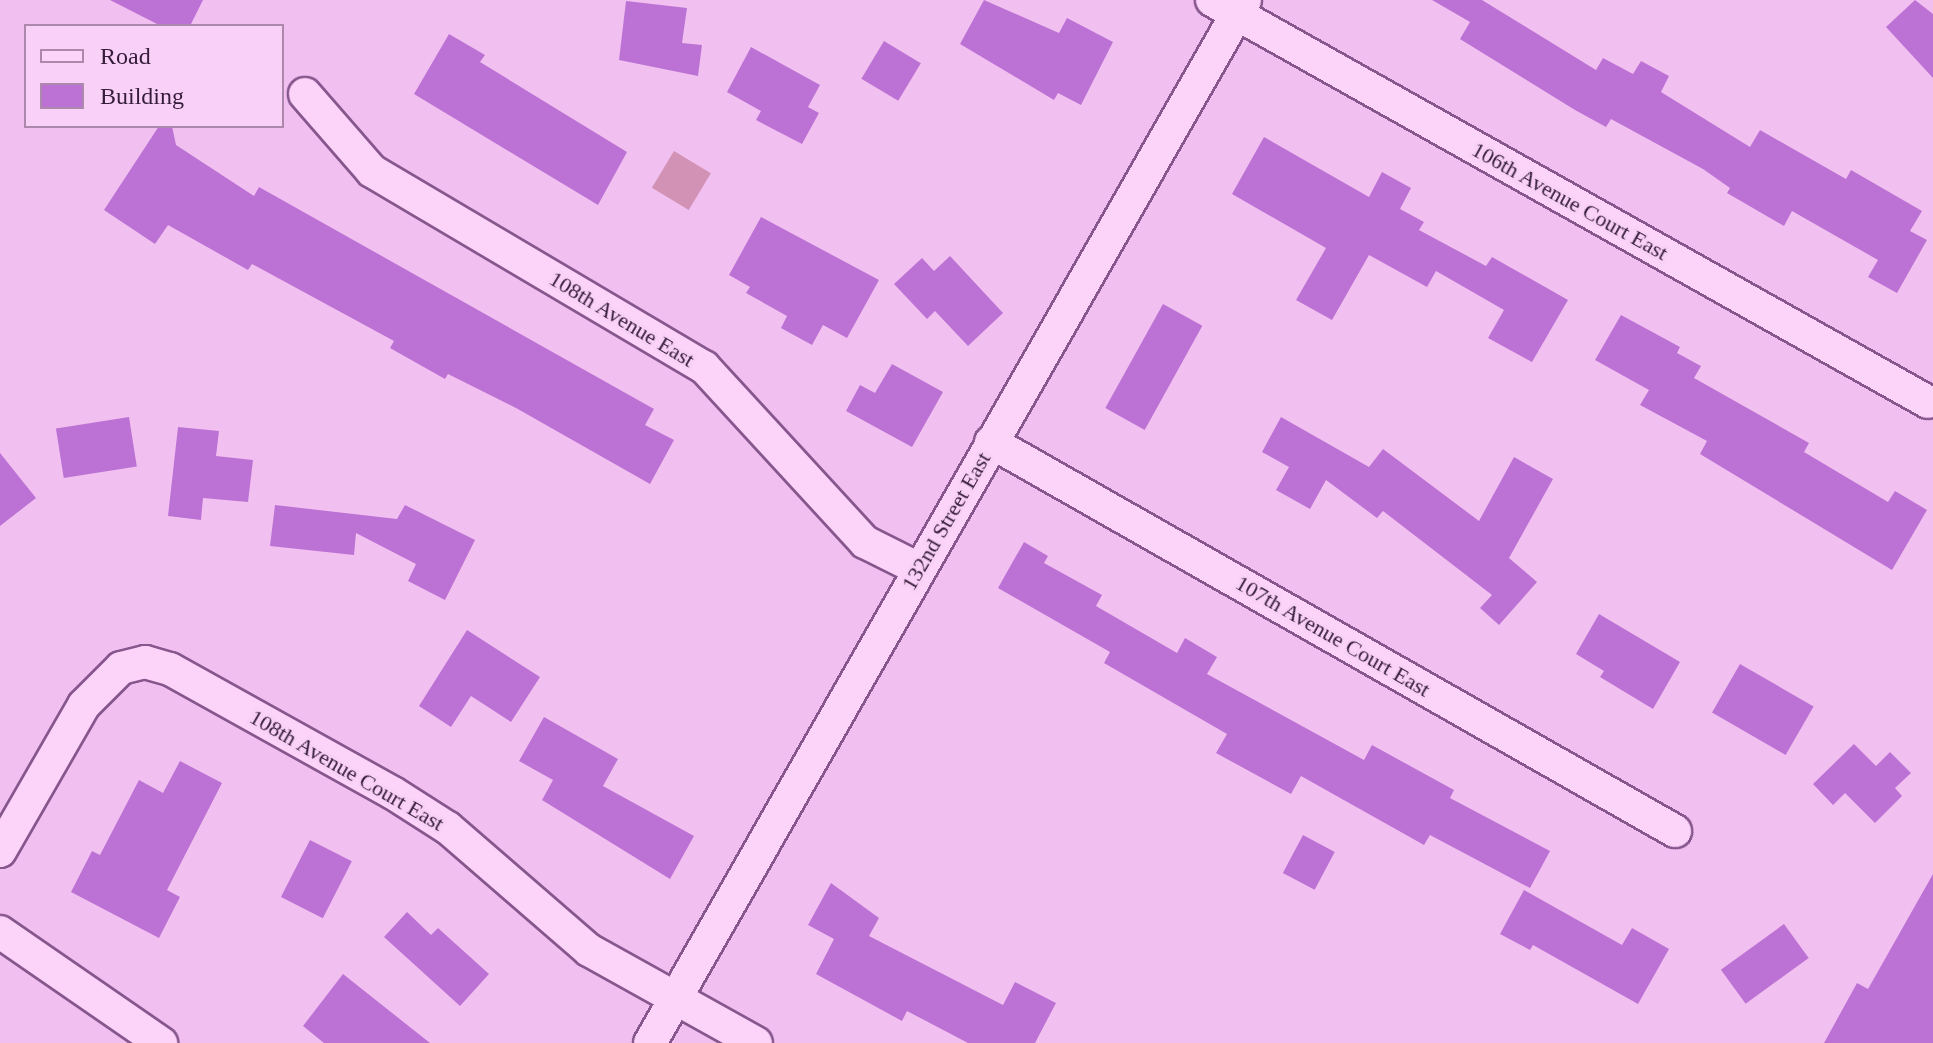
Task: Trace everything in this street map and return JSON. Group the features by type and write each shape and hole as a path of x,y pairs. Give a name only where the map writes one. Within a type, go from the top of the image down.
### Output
{"street":[{"name":"106th Avenue Court East","path":"1232,5 1928,402"},
{"name":"132nd Street East","path":"650,1043 991,442 1232,5"},
{"name":"108th Avenue East","path":"305,94 372,171 704,367 865,542 919,569"},
{"name":"107th Avenue Court East","path":"991,442 1675,831"},
{"name":"108th Avenue Court East","path":"0,851 84,705 121,668 145,662 170,669 393,793 448,828 589,950 756,1043"},
{"path":"0,932 161,1043"}],"shaded area":[{"path":"674,151 711,173 689,210 652,188"}],"building":[{"path":"110,0 203,0 191,24 157,24"},
{"path":"984,0 1059,33 1067,18 1113,42 1081,105 1058,93 1054,100 960,44"},
{"path":"1432,0 1482,0 1596,70 1603,58 1633,74 1641,61 1669,76 1661,92 1750,147 1760,130 1846,179 1851,170 1922,211 1910,231 1927,240 1897,293 1868,277 1878,260 1792,211 1784,226 1727,193 1730,188 1703,169 1611,119 1606,127 1460,39 1470,22"},
{"path":"1915,0 1933,14 1933,78 1886,27"},
{"path":"626,1 687,8 682,43 702,45 698,76 619,60"},
{"path":"449,34 485,55 480,62 627,152 598,205 414,94"},
{"path":"884,41 921,63 898,101 861,79"},
{"path":"751,47 820,85 808,107 819,113 802,144 756,120 761,111 727,92"},
{"path":"158,128 172,128 176,145 254,196 259,187 654,409 645,425 674,440 650,484 516,408 448,374 445,379 390,348 394,341 252,264 248,270 168,225 155,244 104,210"},
{"path":"1264,137 1369,197 1382,172 1411,188 1400,209 1424,222 1419,230 1486,266 1492,257 1568,300 1532,362 1488,338 1504,310 1436,271 1427,287 1369,255 1332,320 1296,300 1326,248 1232,194"},
{"path":"761,217 879,280 847,338 823,325 812,345 781,328 787,316 746,293 750,287 729,275"},
{"path":"950,256 1003,313 968,346 935,311 927,319 894,284 922,258 934,271"},
{"path":"1163,304 1202,326 1145,430 1105,408"},
{"path":"1621,315 1680,347 1677,353 1701,366 1694,378 1809,443 1804,452 1888,502 1895,491 1927,510 1892,570 1700,454 1707,441 1640,405 1649,390 1595,360"},
{"path":"892,364 943,392 912,447 846,411 860,385 875,393"},
{"path":"129,417 137,466 64,478 56,429"},
{"path":"1281,417 1369,467 1383,449 1479,521 1514,457 1553,479 1509,558 1537,582 1499,625 1480,608 1492,595 1383,511 1377,518 1326,480 1310,509 1276,490 1289,467 1262,452"},
{"path":"178,427 219,431 216,456 253,460 248,502 203,498 201,520 168,516"},
{"path":"0,453 36,498 0,526"},
{"path":"275,505 397,519 405,505 475,540 445,600 408,581 416,564 356,533 354,555 270,546"},
{"path":"1024,542 1048,556 1044,563 1102,595 1096,606 1177,653 1185,638 1217,657 1207,674 1364,760 1372,745 1454,790 1450,798 1550,851 1530,888 1430,835 1424,845 1301,776 1291,794 1216,753 1227,734 1104,663 1110,652 998,588"},
{"path":"1599,614 1680,662 1653,709 1600,677 1604,671 1576,654"},
{"path":"467,630 540,677 511,722 471,696 451,727 419,706"},
{"path":"1740,664 1814,706 1786,755 1712,712"},
{"path":"544,717 618,759 603,786 694,836 670,879 542,800 553,780 519,761"},
{"path":"1854,744 1876,766 1890,752 1911,773 1895,788 1902,796 1875,823 1845,793 1833,805 1813,784"},
{"path":"180,761 222,783 167,890 180,897 159,938 71,892 92,851 100,855 139,780 163,793"},
{"path":"1303,835 1335,852 1315,890 1283,873"},
{"path":"310,840 352,861 323,918 281,897"},
{"path":"1933,874 1933,1043 1824,1043 1857,983 1868,989"},
{"path":"831,883 879,918 869,936 1003,1005 1015,982 1056,1003 1035,1043 968,1043 907,1011 902,1021 816,974 834,939 808,925"},
{"path":"1524,890 1622,945 1632,928 1669,949 1638,1004 1533,945 1530,950 1500,934"},
{"path":"407,912 431,935 438,928 489,974 460,1006 384,937"},
{"path":"1784,924 1809,958 1746,1004 1721,970"},
{"path":"343,974 430,1043 324,1043 303,1026"}]}
